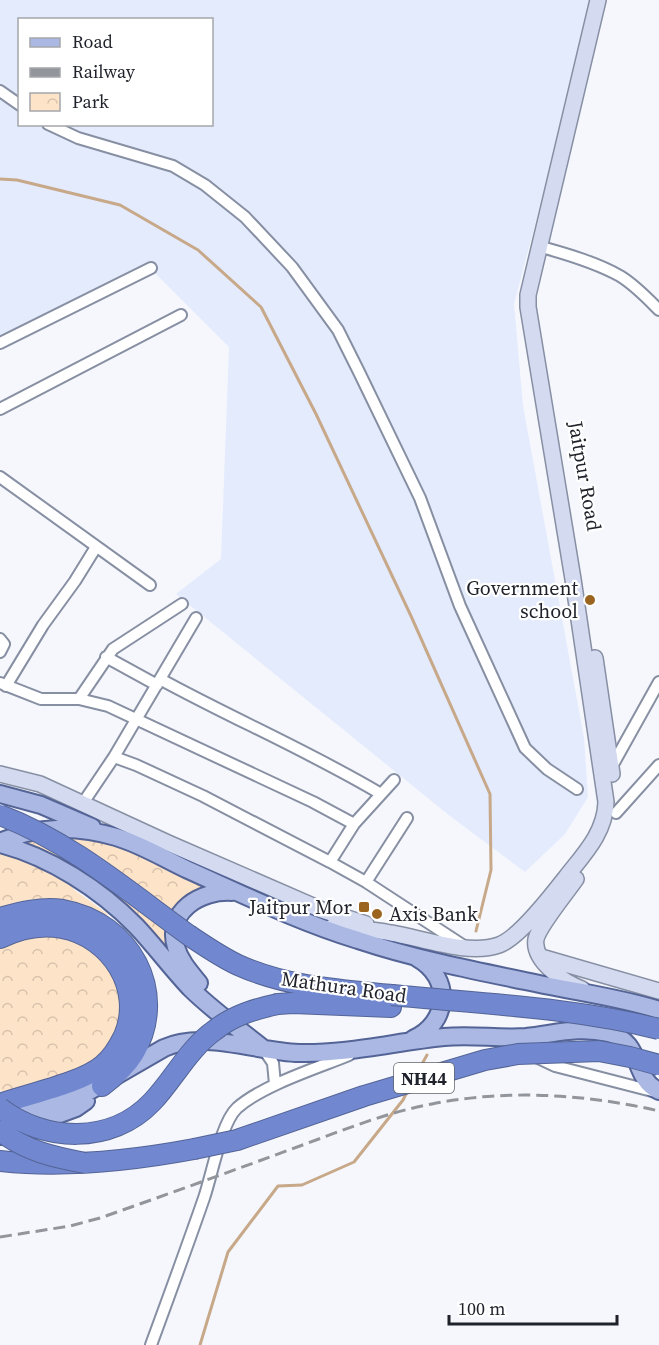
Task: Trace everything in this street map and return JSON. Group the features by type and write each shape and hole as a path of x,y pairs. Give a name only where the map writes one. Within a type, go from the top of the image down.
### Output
{"highway":[{"name":"Mathura Road","path":"0,815 54,840 218,954 257,973 313,987 488,1004 625,1021 659,1029"},
{"path":"1,918 33,910 64,910 80,914 111,931 124,944 139,967 147,996 146,1025 137,1047 125,1065 102,1086"},
{"path":"0,938 34,927 62,928 88,937 102,947 117,963 126,981 131,1001 127,1028 114,1053 105,1064 83,1078 0,1106"},
{"path":"0,1106 25,1124 48,1132 77,1134 108,1128 150,1104 189,1055 214,1030 228,1020 260,1008 293,1003 392,1007 488,1004"},
{"name":"NH44","path":"0,1161 33,1165 150,1158 237,1140 364,1096 485,1060 518,1054 599,1051 659,1065"},
{"path":"0,1131 30,1150 46,1156 85,1163"}],"main road":[{"path":"0,794 41,805 237,892 357,940 411,955 528,982 591,993 659,1010"},
{"path":"0,843 28,832 48,829 81,830 116,837"},
{"path":"0,843 44,861 82,882 130,921 189,986 264,1050"},
{"path":"224,1017 180,958 174,939 182,912 195,899 212,892 237,892"},
{"path":"405,1042 429,1028 442,1004 441,988 436,974 422,961 411,955"},
{"path":"0,1122 102,1086 164,1048 184,1041 216,1042 264,1050 318,1053 447,1037 526,1037 572,1029 608,1033 622,1039 630,1046 646,1081 659,1092"},
{"path":"0,1136 76,1108 102,1086"}],"street":[{"name":"Jaitpur Road","path":"390,932 466,948 488,948 500,945 512,937 555,891 591,845 600,831 606,813 574,591 528,307 528,295 597,0"},
{"name":"Jaitpur Road","path":"606,0 536,286 536,314 598,679 616,813"},
{"path":"0,91 18,104"},
{"path":"52,126 78,138 173,166 206,185 245,217 298,276 338,330 420,498 455,595 525,748 546,769 577,789"},
{"path":"545,248 620,276 659,310"},
{"path":"0,343 151,268"},
{"path":"0,409 181,315"},
{"path":"0,477 150,585"},
{"path":"96,547 3,685 41,699 79,699 108,706 313,802 354,824"},
{"path":"79,699 106,657 120,643 182,604"},
{"path":"83,802 114,757 196,618"},
{"path":"0,639 4,644 0,652"},
{"path":"106,657 335,767 381,794"},
{"path":"611,768 659,682"},
{"path":"114,757 203,795 330,862 366,882 466,948"},
{"path":"591,993 556,974 539,951 539,933 607,834 616,813 659,765"},
{"path":"0,774 40,784 322,910 390,932"},
{"path":"330,862 354,824 394,780"},
{"path":"366,882 407,818"},
{"path":"311,923 327,927 390,932"},
{"path":"539,951 659,991"},
{"path":"482,1036 555,1066 659,1092"},
{"path":"151,1345 204,1198 228,1121 238,1107 275,1084 363,1049"},
{"path":"264,1050 273,1063 275,1084"}],"shaded area":[{"path":"0,0 594,0 514,304 523,406 584,738 588,797 565,834 525,872 450,816 176,594 221,559 229,347 151,269 0,349"}],"green space":[{"path":"70,836 123,850 206,887 168,925 166,947 112,893 85,873 73,889 108,914 105,917 79,905 54,899 28,900 0,908 0,851 33,839"},
{"path":"52,935 72,939 101,957 120,987 121,1022 108,1048 82,1070 5,1094 0,1090 0,949 13,940"}],"waterway":[{"path":"0,179 17,180 120,205 198,250 261,307 316,414 411,616 490,794 491,870 476,931"},
{"path":"417,1073 427,1055"},
{"path":"200,1345 228,1252 278,1186 302,1185 354,1162 407,1092"}],"railway":[{"path":"0,1237 70,1226 100,1218 360,1124 432,1104 488,1096 517,1095 575,1097 659,1111"}],"place":[{"name":"Government school","path":"590,600"},
{"name":"Jaitpur Mor","path":"364,907"},
{"name":"Axis Bank","path":"377,914"}]}
